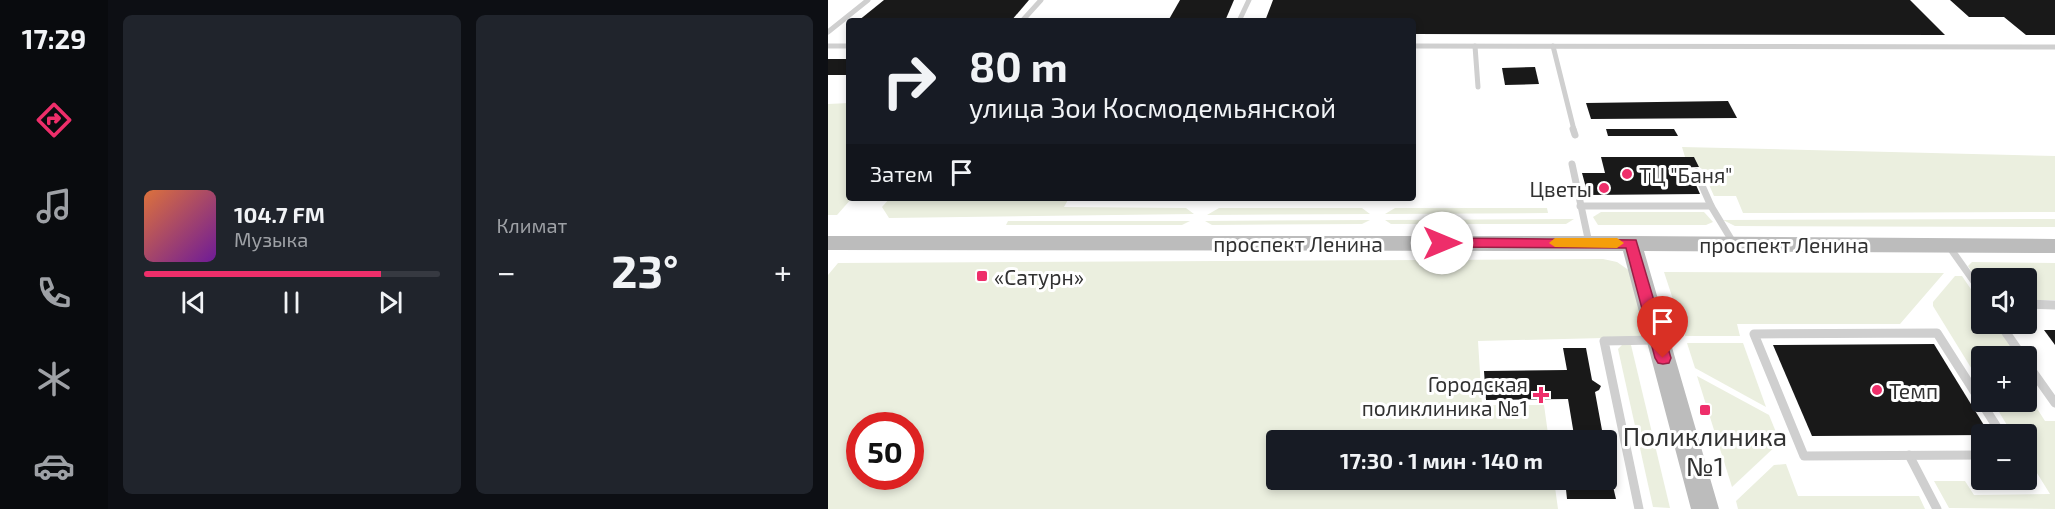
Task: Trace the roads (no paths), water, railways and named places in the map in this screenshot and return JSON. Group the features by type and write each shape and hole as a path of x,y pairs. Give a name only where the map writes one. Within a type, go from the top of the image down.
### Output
{"main road":[{"name":"проспект Ленина","path":"828,243 1631,243 2055,246"},
{"path":"1631,243 1705,509"}],"lane":[{"path":"828,32 868,0"},
{"path":"1025,18 1041,0"},
{"path":"1240,18 1249,0"},
{"path":"828,46 846,46"},
{"path":"1416,46 2055,47"},
{"path":"1475,46 1478,87"},
{"path":"1552,46 1575,135"},
{"path":"1572,164 1589,243"},
{"path":"1696,172 1711,206 1734,244"},
{"path":"1580,206 1711,206"},
{"path":"1948,245 1971,277"},
{"path":"2037,304 2055,305"},
{"path":"1971,455 1804,456 1754,334 1937,333 1995,424"},
{"path":"1639,509 1604,341 1658,340"},
{"path":"2037,378 2055,404"},
{"path":"1909,455 1937,509"}],"place":[{"name":"ТЦ \"Баня\"","path":"1627,174"},
{"name":"Цветы","path":"1604,188"},
{"name":"«Сатурн»","path":"982,276"},
{"name":"Темп","path":"1877,390"},
{"name":"Городская поликлиника №1","path":"1541,395"},
{"name":"Поликлиника №1","path":"1705,410"}]}
